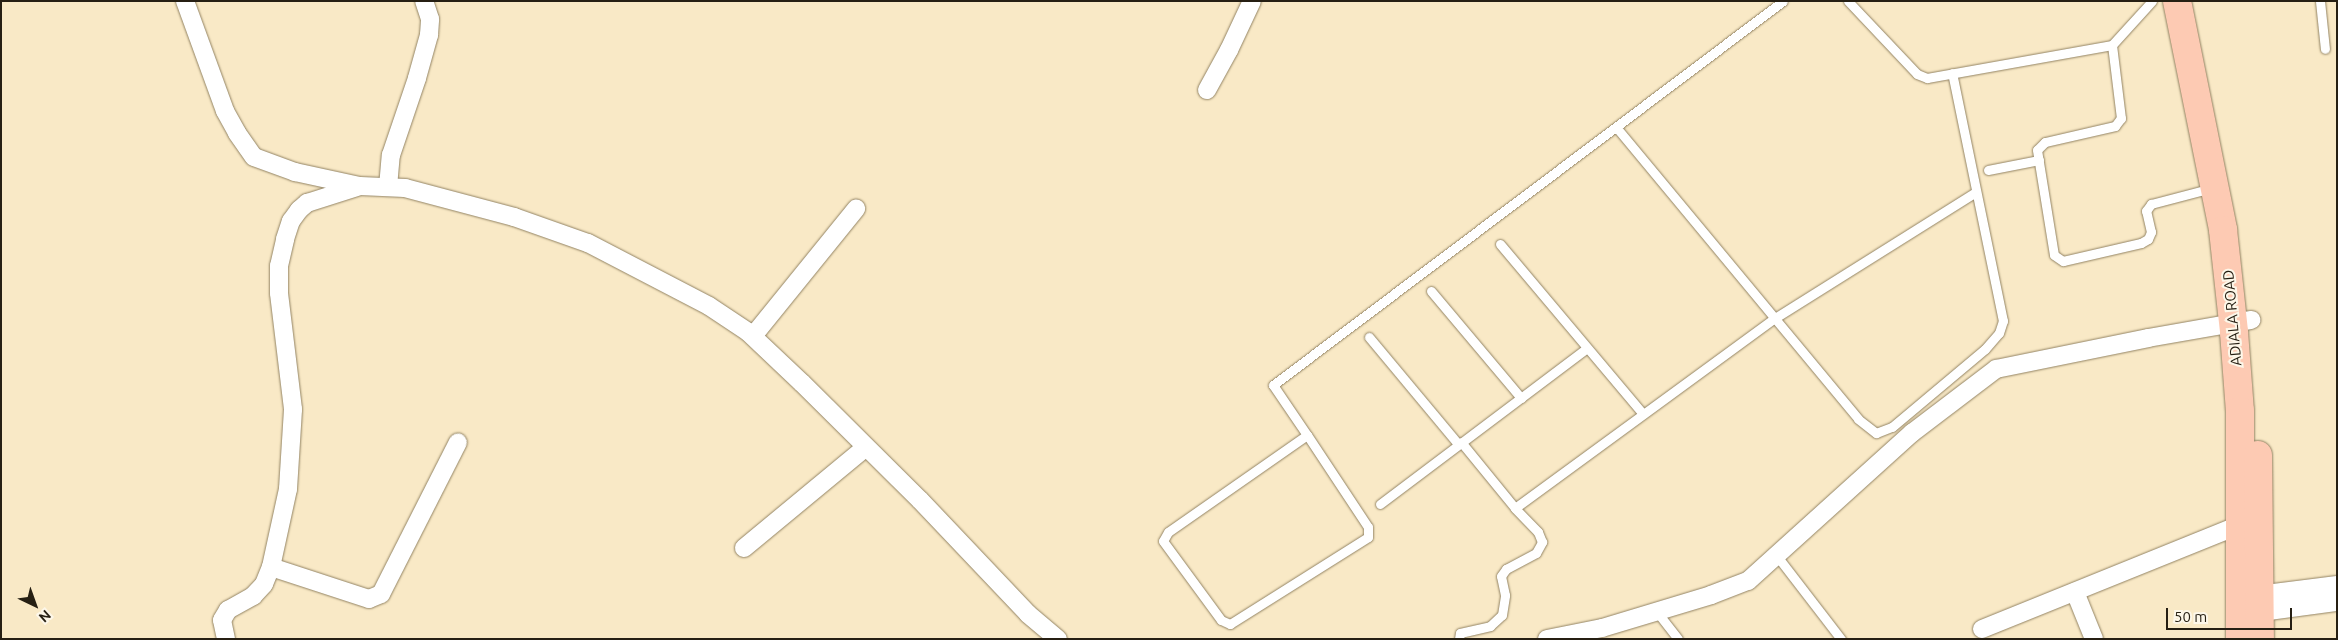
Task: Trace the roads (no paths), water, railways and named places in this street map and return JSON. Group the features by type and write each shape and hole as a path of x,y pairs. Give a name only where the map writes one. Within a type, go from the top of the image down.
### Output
{"main road":[{"name":"ADIALA ROAD","path":"2177,1 2242,321 2258,410 2250,603 2240,639"},
{"name":"ADIALA ROAD","path":"2195,1 2241,227 2240,525 2250,603 2260,639"}],"street":[{"path":"185,1 225,111 248,150 254,156 275,166 360,186 388,187 434,195 514,217 588,243 709,306 753,336 959,540 1028,614 1058,639"},
{"path":"388,187 391,155 418,78 429,35 430,19 424,1"},
{"path":"1207,90 1229,50 1252,1"},
{"path":"226,639 222,620 228,610 253,596 264,584 271,567 288,489 293,409 279,293 278,266 291,221 298,210 308,203 360,186"},
{"path":"753,336 856,209"},
{"path":"1547,639 1602,628 1711,595 1748,581 1897,446 1996,369 2242,321"},
{"path":"271,567 369,600 381,594 458,442"},
{"path":"744,548 866,447"},
{"path":"1982,629 2240,525"},
{"path":"2250,603 2337,585"},
{"path":"2075,592 2094,639"},
{"path":"2250,603 2337,602"}],"lane":[{"path":"1307,435 1168,532 1163,541 1221,620 1230,624 1368,537 1368,527 1274,385 1783,1"},
{"path":"1848,1 1917,74 1927,78 2112,45 2152,1"},
{"path":"2320,1 2325,49"},
{"path":"2112,45 2121,118 2115,126 2045,142 2037,150 2054,255 2062,261 2141,243 2148,239 2151,232 2146,211 2151,204 2215,187"},
{"path":"1616,126 1858,419 1876,433 1892,428 1985,350 1999,333 2003,322 1952,74"},
{"path":"1988,170 2039,160"},
{"path":"1515,508 1775,318 1976,192"},
{"path":"1500,244 1643,414"},
{"path":"1431,291 1521,398"},
{"path":"1369,337 1515,508 1538,532 1542,542 1536,553 1506,569 1501,576 1505,595 1502,615 1490,626 1460,633 1459,639"},
{"path":"1380,504 1587,348"},
{"path":"1777,556 1841,639"},
{"path":"1657,612 1678,639"}]}
